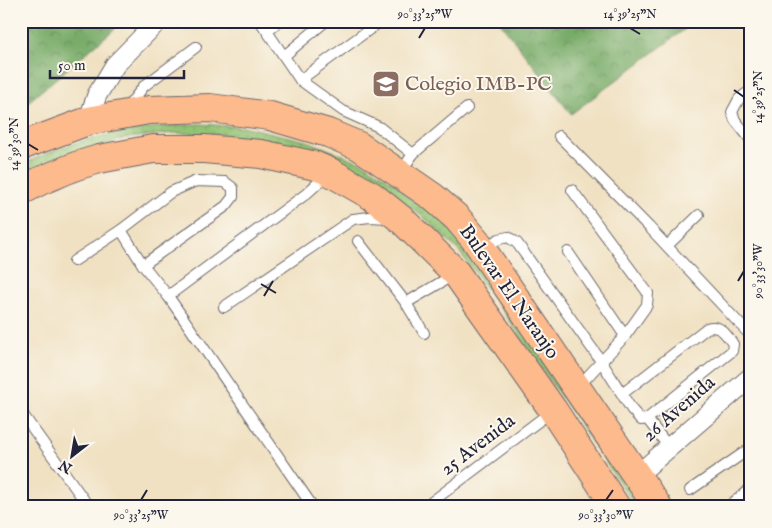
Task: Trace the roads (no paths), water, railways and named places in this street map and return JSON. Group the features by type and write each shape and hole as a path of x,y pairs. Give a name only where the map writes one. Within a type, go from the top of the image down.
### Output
{"main road":[{"name":"Bulevar El Naranjo","path":"21,146 88,121 122,114 149,110 210,108 270,116 328,133 406,164 433,197 457,218 481,249 658,507"},
{"name":"Bulevar El Naranjo","path":"21,191 76,166 153,149 204,149 261,154 316,166 330,172 372,196 402,220 456,273 553,410 616,507"}],"street":[{"path":"88,121 97,95 115,65 158,21"},
{"name":"26 Avenida","path":"636,476 751,377"}],"lane":[{"path":"260,21 300,80 343,111 379,127 406,164 467,108"},
{"path":"267,31 279,21"},
{"path":"284,56 326,21"},
{"path":"300,80 381,21"},
{"path":"122,114 144,86 196,46"},
{"path":"751,90 739,100 732,112 735,120 751,140"},
{"path":"559,136 667,246 751,336"},
{"path":"168,296 306,194 330,172"},
{"path":"74,261 121,230 175,189 196,181 224,182 233,188 233,197 226,206 143,265"},
{"path":"572,190 648,293 647,305 626,336 577,388"},
{"path":"667,246 699,214"},
{"path":"224,307 353,218 370,217 402,220"},
{"path":"121,230 143,265 168,296 313,507"},
{"path":"481,249 508,237 517,243 601,361 622,394 636,416 641,420 647,419 732,351 733,344 719,328 713,326 707,328 622,394"},
{"path":"358,241 406,303 424,333"},
{"path":"568,252 626,336"},
{"path":"406,303 456,273"},
{"name":"25 Avenida","path":"425,507 553,410"},
{"path":"21,412 89,507"},
{"path":"647,419 669,448"},
{"path":"690,490 744,452 751,453"},
{"path":"728,507 751,488"}],"place":[{"name":"Colegio IMB-PC","path":"386,84"}]}
